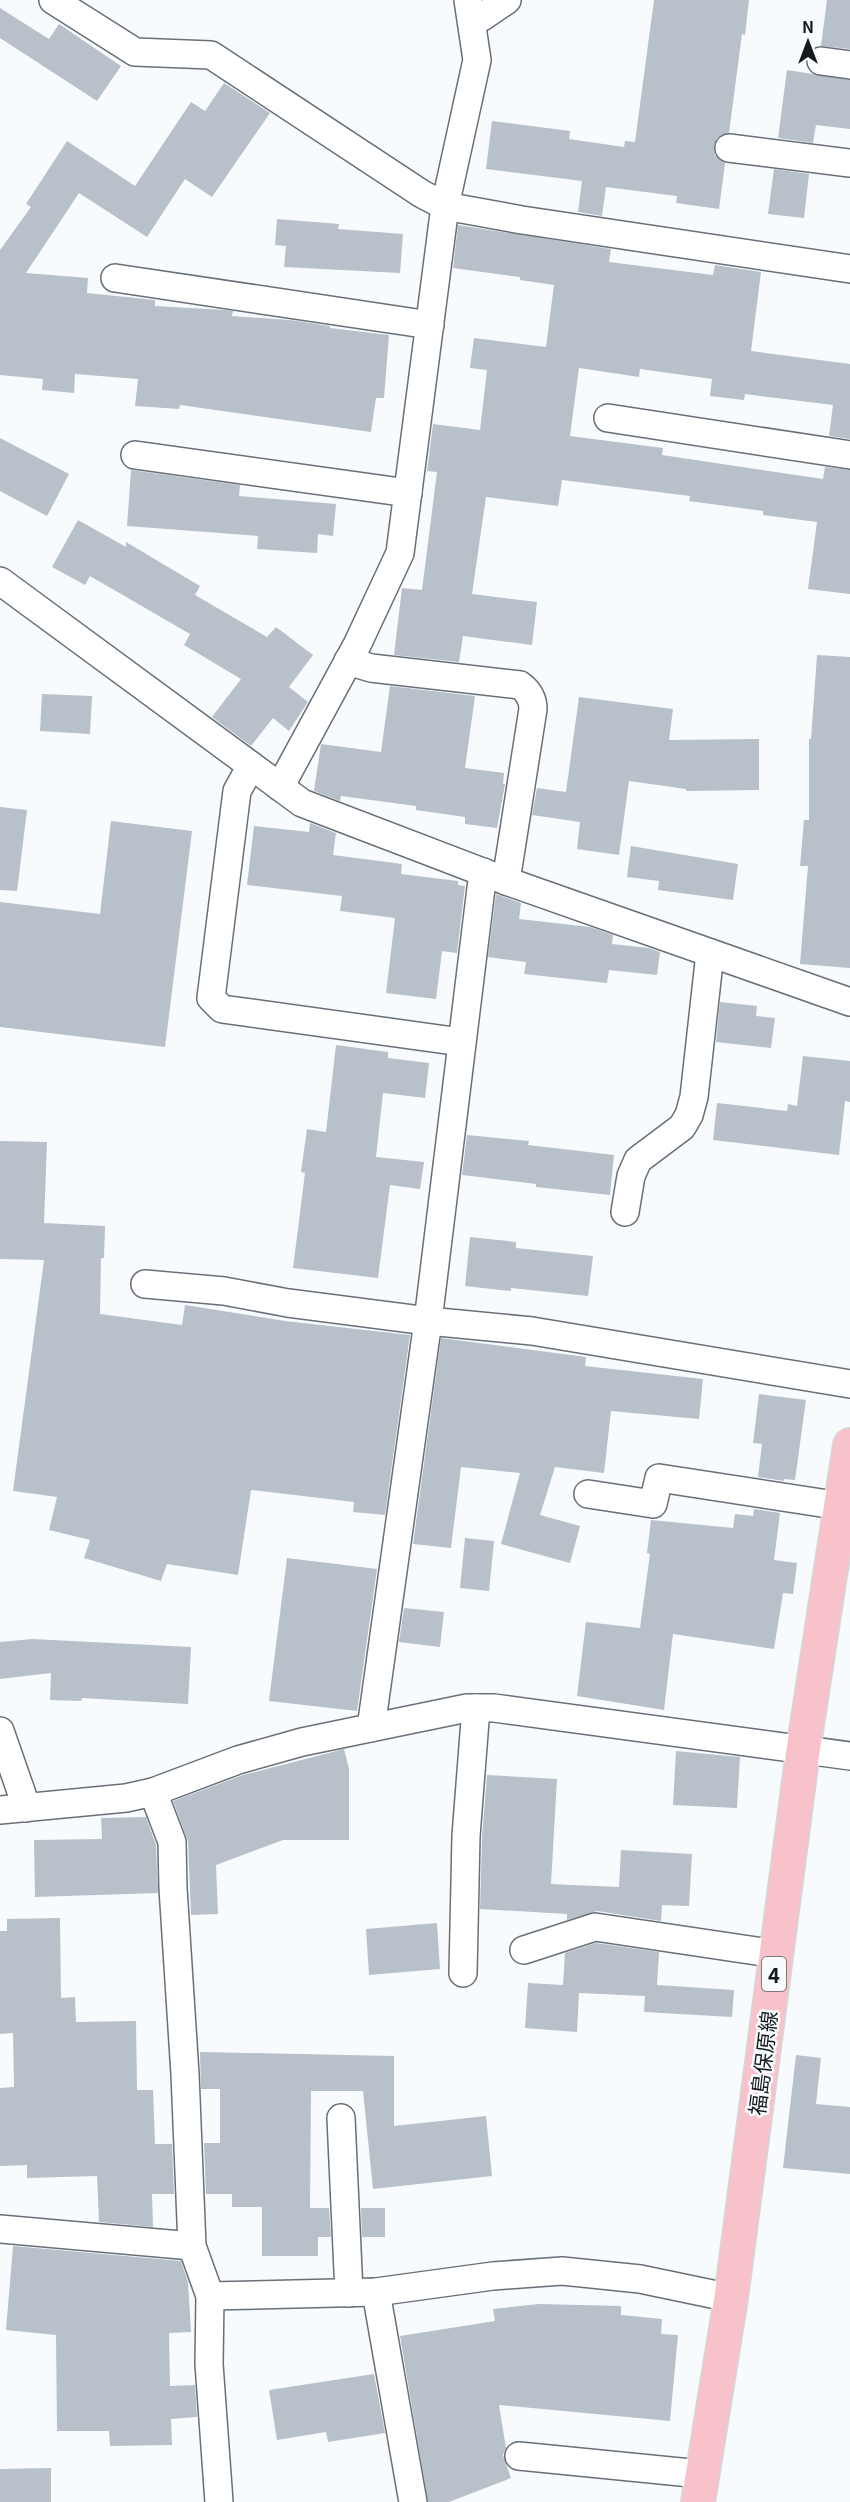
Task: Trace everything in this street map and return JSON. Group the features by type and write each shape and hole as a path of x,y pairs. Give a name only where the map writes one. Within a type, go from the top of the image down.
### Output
{"main road":[{"name":"福島保原線","path":"699,2488 731,2298 803,1751 850,1445"}],"street":[{"path":"53,0 135,52 211,55 423,194 445,206 522,220 850,269"},
{"path":"470,9 482,16 507,0"},
{"path":"280,787 348,662 387,585 400,553 445,206 477,60 470,9"},
{"path":"821,61 850,65"},
{"path":"729,148 850,163"},
{"path":"115,278 430,325"},
{"path":"608,418 850,456"},
{"path":"135,455 408,492"},
{"path":"0,581 302,803 494,877 850,1002"},
{"path":"348,662 371,668 520,685 528,691 533,703 494,877 461,1042 428,1321 371,1728"},
{"path":"251,766 237,791 211,998 222,1009 461,1042"},
{"path":"625,1212 631,1176 638,1160 681,1127 694,1097 710,952"},
{"path":"146,1284 224,1291 288,1303 428,1321 532,1331 850,1384"},
{"path":"588,1494 653,1504 659,1478 841,1506"},
{"path":"463,1973 466,1836 476,1708"},
{"path":"12,1809 126,1798 153,1792 238,1760 302,1742 476,1708 494,1708 850,1756"},
{"path":"0,1731 23,1797 12,1809"},
{"path":"153,1792 172,1842 192,2246 210,2296 209,2364 219,2502"},
{"path":"524,1950 595,1927 777,1954"},
{"path":"340,2118 349,2293"},
{"path":"0,2229 192,2246"},
{"path":"210,2296 376,2292 493,2276 562,2271 640,2279 731,2298"},
{"path":"376,2292 413,2502"},
{"path":"519,2456 699,2488"}],"building":[{"path":"654,0 749,0 745,35 742,34 729,133 717,138 714,146 715,155 725,163 719,209 676,203 677,196 606,187 602,216 578,212 582,181 486,169 492,121 570,131 569,139 624,147 625,141 635,142"},
{"path":"827,0 850,0 850,49 821,46"},
{"path":"0,8 49,39 59,24 121,66 97,101 0,38"},
{"path":"787,70 850,80 850,129 816,125 813,143 778,138"},
{"path":"224,83 270,113 212,197 185,179 147,237 79,193 26,273 88,278 87,293 155,300 155,306 225,310 233,311 232,316 290,320 330,326 330,328 389,335 384,398 376,398 371,432 180,405 179,409 135,406 138,379 75,374 74,393 42,390 43,379 0,375 0,250 31,207 26,204 67,141 135,186 191,102 205,111"},
{"path":"774,169 809,174 804,218 768,214"},
{"path":"277,219 339,224 338,229 403,234 400,273 284,267 286,246 275,245"},
{"path":"458,225 611,249 609,262 713,275 715,265 761,272 751,351 850,364 850,439 829,436 833,405 745,394 744,400 710,396 712,379 640,369 639,377 579,368 570,436 663,448 662,455 823,479 825,467 850,470 850,594 808,589 817,522 763,515 763,511 689,501 690,496 562,480 558,506 486,497 472,594 537,602 532,645 463,636 459,662 394,655 402,588 422,590 437,472 427,471 433,424 480,430 487,370 470,368 474,338 546,347 554,285 520,280 520,277 453,268"},
{"path":"0,438 69,474 47,516 0,491"},
{"path":"131,470 240,485 239,496 336,504 333,536 318,534 317,553 257,549 258,536 127,526"},
{"path":"78,520 126,547 126,542 200,586 195,595 267,637 276,627 313,655 289,687 308,702 289,731 273,718 251,746 212,717 241,679 184,645 190,634 90,576 85,585 52,567"},
{"path":"817,655 850,657 850,968 800,964 808,866 800,866 804,820 809,820 809,739 811,739"},
{"path":"390,686 475,696 465,768 504,773 503,784 505,784 497,828 465,824 465,817 416,810 416,806 341,796 340,801 314,791 321,744 381,752"},
{"path":"42,694 92,696 90,734 40,731"},
{"path":"579,697 673,709 669,740 759,739 759,790 686,791 686,789 629,781 619,855 577,849 580,822 532,815 537,788 566,792"},
{"path":"0,807 27,810 17,891 0,890"},
{"path":"111,821 192,831 165,1047 0,1027 0,902 100,914"},
{"path":"310,823 336,833 333,855 402,864 401,874 458,881 458,885 465,886 457,953 442,951 436,999 386,993 395,918 340,911 342,896 247,885 254,826 309,832"},
{"path":"631,846 738,864 733,900 658,890 659,881 627,877"},
{"path":"496,894 521,903 519,919 590,927 613,935 612,944 649,948 660,952 657,975 609,970 607,983 524,974 526,962 488,957"},
{"path":"720,1002 757,1006 756,1016 775,1018 771,1048 716,1042"},
{"path":"336,1045 388,1052 388,1058 429,1063 425,1098 383,1093 376,1157 424,1162 420,1189 390,1185 378,1278 293,1268 305,1173 301,1172 307,1129 326,1132"},
{"path":"803,1056 850,1061 850,1102 845,1101 839,1155 713,1140 717,1103 787,1111 788,1104 797,1106"},
{"path":"467,1135 529,1141 528,1145 614,1155 610,1195 536,1187 536,1184 462,1175"},
{"path":"0,1141 47,1142 44,1223 105,1226 104,1258 101,1258 100,1314 182,1325 185,1305 285,1321 410,1335 385,1515 353,1512 354,1502 251,1490 238,1575 167,1564 161,1581 84,1558 90,1540 49,1530 57,1497 13,1491 44,1260 0,1259"},
{"path":"470,1237 516,1242 516,1248 593,1256 588,1296 465,1286"},
{"path":"441,1338 586,1357 585,1366 703,1379 699,1419 611,1411 604,1473 555,1467 540,1515 580,1526 570,1563 501,1544 520,1473 461,1467 451,1548 413,1544"},
{"path":"759,1394 806,1400 795,1480 784,1479 784,1481 758,1477 762,1444 753,1443"},
{"path":"754,1509 780,1513 774,1560 797,1563 793,1594 783,1593 774,1649 673,1634 664,1710 577,1696 586,1622 640,1628 650,1554 647,1553 651,1520 733,1528 735,1514 753,1516"},
{"path":"465,1538 494,1541 489,1591 460,1588"},
{"path":"287,1558 377,1569 357,1711 269,1701"},
{"path":"404,1608 444,1612 440,1647 399,1642"},
{"path":"32,1639 191,1647 188,1704 82,1698 81,1701 50,1700 51,1673 0,1679 0,1642"},
{"path":"344,1749 349,1769 349,1840 283,1840 216,1865 218,1914 191,1915 188,1841 173,1801 243,1775"},
{"path":"676,1751 740,1757 737,1808 673,1805"},
{"path":"487,1775 557,1779 551,1884 619,1887 621,1850 692,1854 689,1906 662,1905 661,1921 597,1911 567,1920 567,1914 480,1909"},
{"path":"146,1817 156,1845 158,1893 35,1897 34,1840 102,1839 101,1818"},
{"path":"60,1918 61,1998 75,1997 76,2022 136,2021 137,2090 153,2090 155,2144 172,2144 174,2194 152,2194 153,2227 99,2222 97,2176 27,2178 27,2165 0,2166 0,2088 14,2087 13,2033 0,2034 0,1931 7,1931 7,1919"},
{"path":"437,1923 440,1969 369,1975 366,1929"},
{"path":"596,1943 659,1952 657,1985 734,1990 732,2017 644,2012 645,1996 579,1993 577,2032 525,2028 528,1983 563,1985 565,1953"},
{"path":"200,2052 394,2056 394,2126 486,2116 492,2176 373,2189 363,2091 311,2091 310,2208 329,2208 331,2237 318,2237 318,2256 262,2256 262,2207 232,2207 232,2194 206,2194 204,2143 220,2143 220,2089 201,2089"},
{"path":"796,2055 821,2058 816,2104 850,2107 850,2174 783,2168"},
{"path":"361,2208 385,2208 385,2237 362,2237"},
{"path":"13,2246 181,2261 188,2282 191,2332 169,2333 170,2386 195,2385 197,2417 171,2419 172,2445 110,2446 109,2431 57,2431 56,2335 6,2330"},
{"path":"539,2304 621,2306 621,2315 662,2319 661,2334 678,2335 670,2421 499,2405 506,2448 503,2455 511,2478 449,2502 428,2502 400,2336 495,2321 493,2309"},
{"path":"374,2374 385,2433 328,2442 326,2432 277,2440 269,2390"},
{"path":"51,2468 51,2502 0,2502 0,2469"}]}
